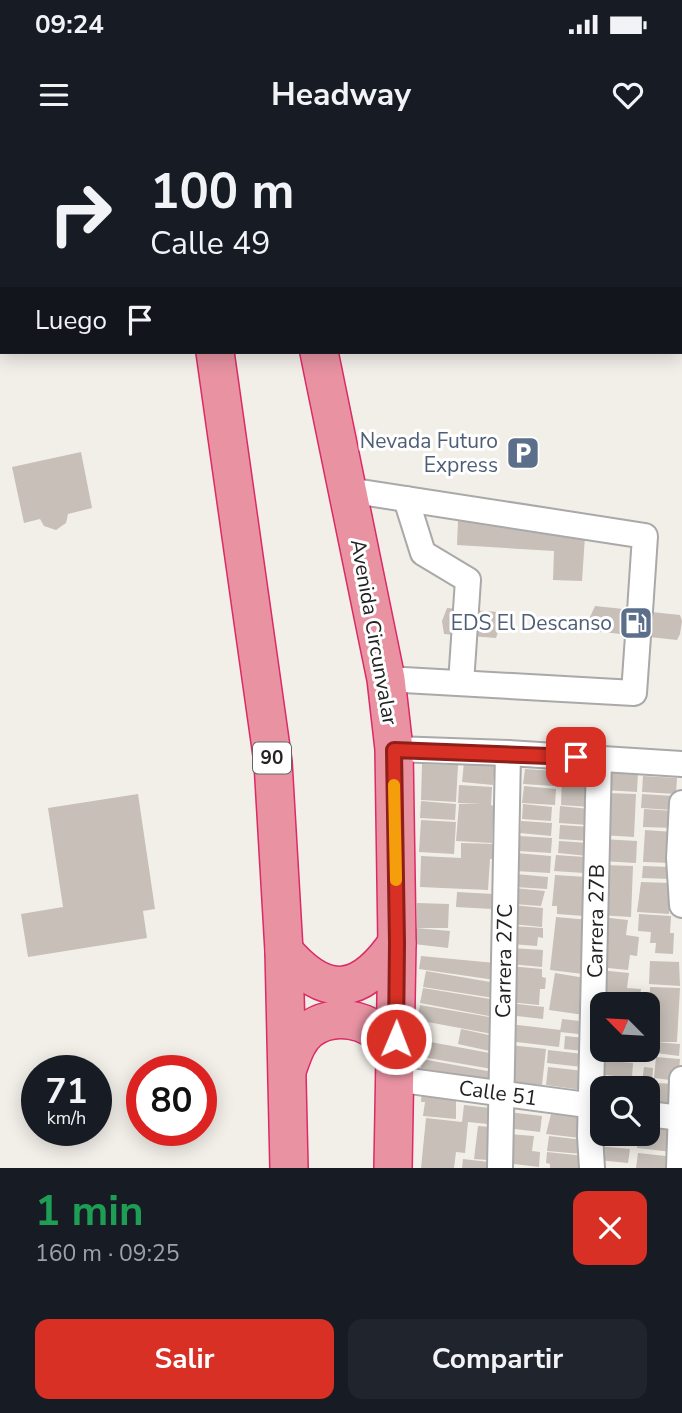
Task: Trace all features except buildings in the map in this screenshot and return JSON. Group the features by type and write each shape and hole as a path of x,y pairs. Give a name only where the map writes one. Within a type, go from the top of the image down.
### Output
{"highway":[{"name":"90","path":"215,354 273,762 285,951 289,1168"},
{"name":"Avenida Circunvalar","path":"319,354 386,678 394,750 397,943 393,1168"},
{"path":"285,951 301,970 320,982 343,986 366,979 383,964 397,943"},
{"path":"288,1068 295,1046 309,1030 329,1021 351,1020 372,1028 387,1043 395,1071"}],"street":[{"path":"348,490 646,536 640,611"},
{"path":"406,499 423,553 468,580 461,683"},
{"path":"386,678 634,693 638,636"},
{"path":"394,750 508,753 682,764"},
{"name":"Carrera 27C","path":"500,1168 508,753"},
{"name":"Carrera 27B","path":"597,1076 599,759"},
{"path":"682,803 679,858 682,905"},
{"name":"Calle 51","path":"395,1071 501,1094 590,1106"},
{"path":"679,1168 682,1079"},
{"path":"660,1115 681,1118"},
{"name":"Carrera 27B","path":"592,1168 594,1146"}],"slow traffic":[{"path":"394,785 396,880"}],"place":[{"name":"Nevada Futuro Express","path":"523,453"},
{"name":"EDS El Descanso","path":"636,623"}],"route":[{"path":"396,1039 394,750 576,757"}]}
